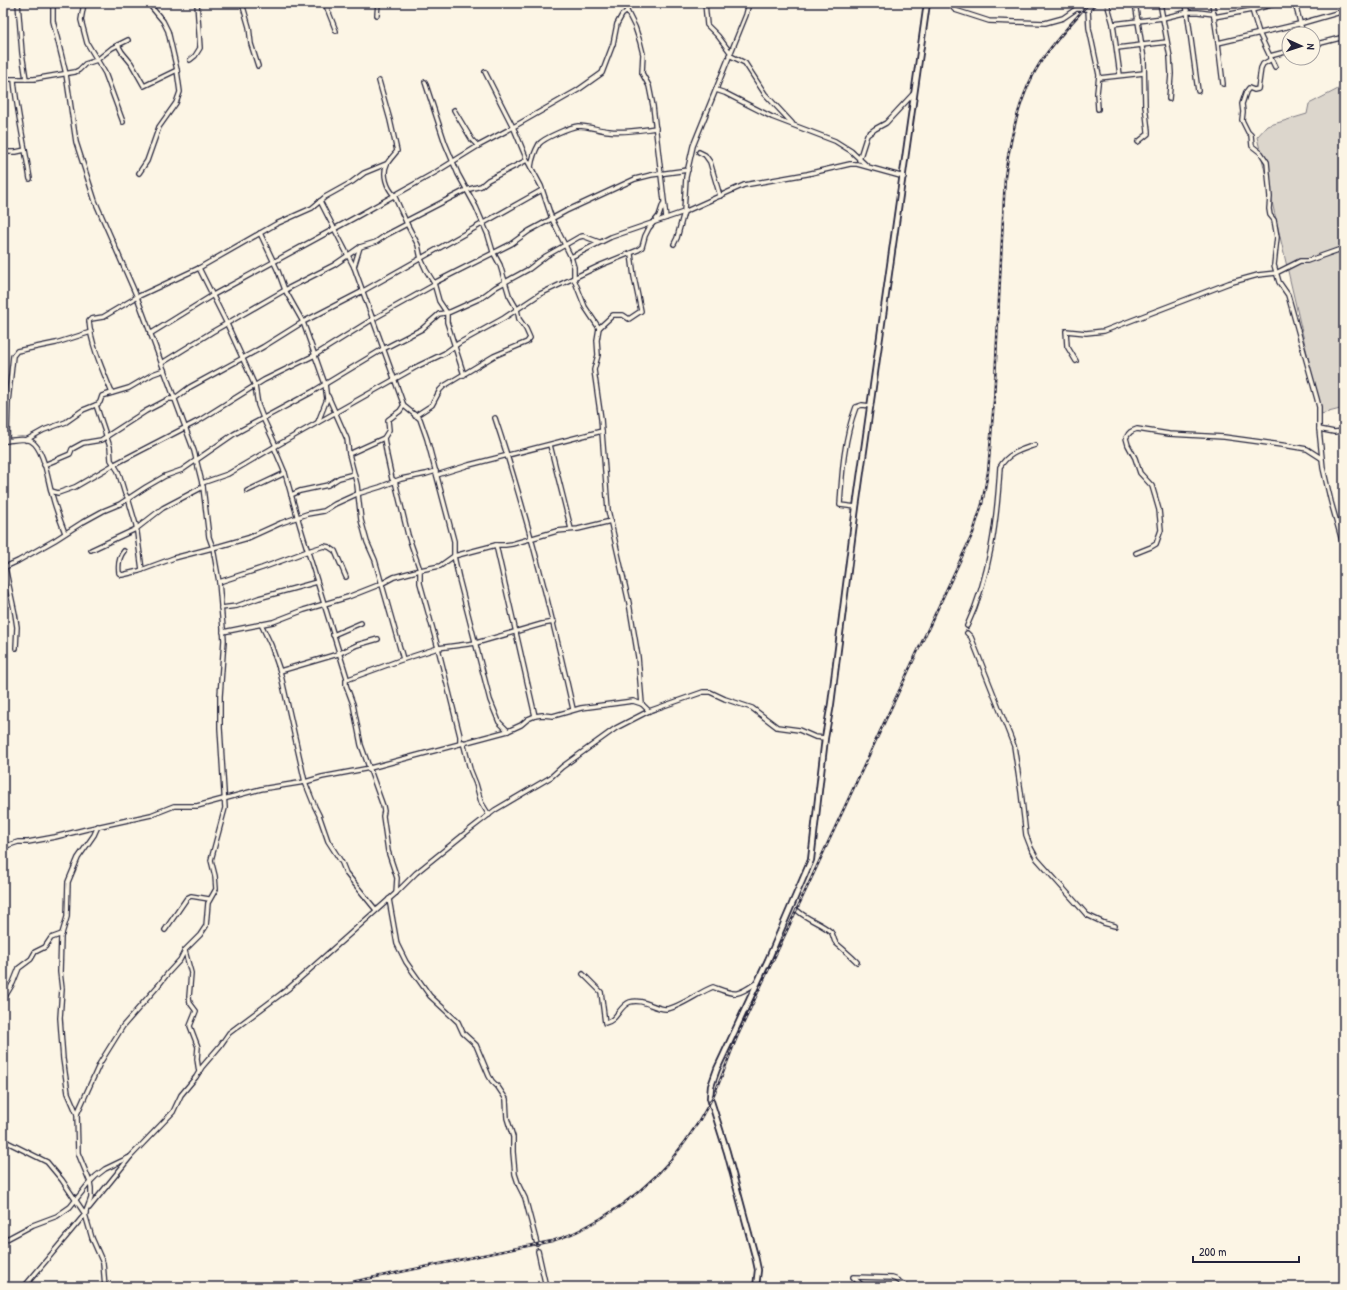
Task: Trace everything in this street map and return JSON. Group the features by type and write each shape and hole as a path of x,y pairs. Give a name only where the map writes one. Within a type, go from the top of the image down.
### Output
{"street":[{"path":"18,3 22,54 26,79"},
{"path":"53,3 53,21 66,74 76,142 95,201 137,297 196,460 202,485 209,537 213,548 219,582 224,650 220,696 220,728 225,799 224,812 211,860 211,865 215,876 216,889 215,893 209,899 206,926 200,935 185,950 180,960 123,1026 100,1063 77,1114"},
{"path":"84,3 81,20 87,43 105,73 123,122"},
{"path":"140,173 147,161 158,127 176,103 180,92 177,70 168,30 163,21 148,3"},
{"path":"190,60 195,56 200,48 197,3"},
{"path":"242,3 249,27 251,44 258,66"},
{"path":"325,3 336,31"},
{"path":"377,15 378,3"},
{"path":"626,3 627,11 643,54 642,73 649,86 656,128 663,204 666,218"},
{"path":"705,3 707,25 718,36 729,53 745,63 765,94 792,124"},
{"path":"674,244 684,212 685,186 698,132 716,90 729,53 746,15 749,3"},
{"path":"756,1287 758,1270 755,1256 727,1152 710,1098 711,1086 717,1069 811,860 825,738 831,704 856,507 904,177 927,3"},
{"path":"952,3 955,10 983,20 996,22 1050,23 1063,18 1076,9 1088,9 1094,3"},
{"path":"1080,9 1082,3"},
{"path":"1107,3 1113,24 1120,75"},
{"path":"1135,3 1142,45 1148,134 1138,142"},
{"path":"1160,3 1170,57 1169,99"},
{"path":"1186,3 1198,91"},
{"path":"1212,3 1223,84"},
{"path":"1250,3 1259,33 1275,67"},
{"path":"1113,24 1163,18 1188,12 1198,12 1214,16 1252,10 1278,3"},
{"path":"1295,3 1299,24"},
{"path":"1088,9 1089,28 1099,78 1097,93 1098,109"},
{"path":"150,334 213,296 274,263 578,90 602,73 613,44 617,24 622,15 627,11"},
{"path":"1218,43 1299,24 1344,11"},
{"path":"1321,43 1344,37"},
{"path":"3,79 34,79 66,74 79,70 85,64 97,60 112,48 128,40"},
{"path":"1117,48 1167,42"},
{"path":"118,45 131,63 144,86 177,70"},
{"path":"1270,56 1281,53"},
{"path":"1270,56 1270,60 1263,64 1261,68 1258,88 1254,90 1249,88 1246,92 1242,104 1242,120 1251,136 1252,146 1261,153 1267,162 1267,181 1270,197 1269,209 1270,215 1274,220 1276,237 1274,265 1279,282 1288,295 1317,399 1320,413 1319,428 1321,458 1331,502 1344,548"},
{"path":"485,72 513,127 542,190 552,219 571,257 574,267 574,279 585,307 599,328"},
{"path":"1099,78 1144,73"},
{"path":"14,80 30,179"},
{"path":"112,393 102,369 89,321 91,319 103,317 137,297 199,268 276,224 312,208 325,197 352,182 364,173 386,164 398,151 379,80"},
{"path":"415,416 432,405 440,390 494,356 529,340 530,338 519,319 517,310 509,295 500,265 493,252 488,235 472,199 458,174 445,143 425,82"},
{"path":"716,90 772,116 835,141 851,151 867,167"},
{"path":"859,160 867,135 886,123 915,92"},
{"path":"454,110 472,140 478,146"},
{"path":"531,168 532,158 539,145 543,141 565,129 577,126 590,127 609,132 623,132 656,128"},
{"path":"3,152 25,150"},
{"path":"699,152 705,155 710,162 720,196"},
{"path":"162,363 285,290 334,265 360,247 376,242 466,190 481,186 488,180 527,160"},
{"path":"386,164 386,182 390,192 394,195 418,245 421,259 434,284 439,301 447,313 447,322 456,345 464,375"},
{"path":"571,257 600,242 684,212 744,185 807,174 843,165 857,164 904,177"},
{"path":"51,491 58,493 75,487 113,465 200,420 264,380 315,355 373,319 434,284 511,244 529,231 552,219 635,179 651,175 688,170"},
{"path":"44,465 70,454 72,448 82,443 101,440 146,411 169,399 174,399 190,387 242,357 263,347 303,322 421,259 542,190"},
{"path":"320,201 354,267 404,405 420,420 436,471 454,541 454,556 459,579 490,700 499,722 508,731"},
{"path":"90,550 136,529 163,508 202,485 228,474 394,379 444,353 517,310 540,294 601,265 631,254 642,247 649,228 660,216 663,204"},
{"path":"260,233 285,290 303,322 328,396 347,439 361,520 403,659"},
{"path":"16,648 16,621 10,588 4,567 55,540 103,511 120,504 166,476 182,470 207,451 234,434 325,384 383,349 422,329 440,314 464,307 481,298 496,287 529,269 565,245 583,236 600,242"},
{"path":"354,267 360,247"},
{"path":"1076,361 1067,346 1066,331 1086,333 1104,331 1229,283 1258,275 1276,273 1300,262 1344,248"},
{"path":"631,254 641,311 630,319 623,315 613,315 599,328 597,340 598,355 594,370 601,419 608,510 629,603 639,664 642,704"},
{"path":"199,268 227,324 255,386 258,405 285,473 338,654 347,678 345,682 352,697 361,745 384,806 383,816 388,851 397,878 396,893"},
{"path":"66,533 51,491 44,465 36,446 31,441 26,440 5,441 13,356 17,351 56,343 91,332"},
{"path":"26,440 44,430 66,422 83,410 96,405 100,402 102,396 129,388 153,374 164,370"},
{"path":"317,423 328,396"},
{"path":"96,405 113,465 118,471 125,494 128,498 136,529 142,570"},
{"path":"349,454 384,438 389,430 388,420 400,411 404,405"},
{"path":"856,507 840,505 842,470 852,419 856,407 862,405 871,406"},
{"path":"495,418 508,455 554,622 573,709"},
{"path":"1319,428 1334,432 1344,431"},
{"path":"1136,553 1151,548 1156,544 1161,530 1159,510 1152,486 1140,472 1128,445 1126,438 1132,430 1224,437 1261,442 1307,449 1321,458"},
{"path":"437,475 469,465 602,431"},
{"path":"384,438 392,479 395,481 408,535 420,570 420,583 460,736 481,802 489,815"},
{"path":"550,444 571,529"},
{"path":"967,626 976,607 994,538 1000,467 1004,460 1014,452 1035,445"},
{"path":"124,551 120,555 119,573 122,575 142,570 174,558 253,536 297,517 324,511 357,494 395,481 436,471"},
{"path":"247,491 285,473"},
{"path":"291,495 306,489 328,485 339,478 354,474"},
{"path":"223,632 273,622 323,604 348,597 381,584 394,577 440,566 454,556 496,545 505,545 531,539 557,531 611,521"},
{"path":"496,545 535,716"},
{"path":"219,582 324,546 335,550 346,577"},
{"path":"221,608 241,605 259,598 318,582"},
{"path":"347,678 438,648 476,643 554,622"},
{"path":"333,635 361,623"},
{"path":"261,624 271,645 280,671 305,782 321,820 328,842 342,863 346,873 376,910"},
{"path":"967,633 971,637 1014,746 1026,835 1031,848 1038,859 1087,915 1104,923 1115,926"},
{"path":"280,671 338,654 357,645 378,638"},
{"path":"24,1287 131,1156 173,1112 181,1095 234,1028 248,1020 289,988 396,893 416,873 489,815 546,780 616,728 649,711 703,692 710,692 725,699 752,708 777,727 798,730 815,737 825,738"},
{"path":"3,847 18,842 28,842 55,837 151,815 174,806 197,806 261,789 305,782 322,777 370,768 508,731 535,716 553,716 573,709 633,701 642,704 649,711"},
{"path":"85,1214 91,1198 90,1182 78,1153 77,1114 68,1093 60,1018 62,934 67,917 68,882 78,858 94,835 98,826"},
{"path":"166,930 188,898 191,896 209,899"},
{"path":"389,899 397,944 406,962 430,996 458,1022 464,1034 476,1045 492,1082 498,1087 506,1098 507,1118 513,1137 515,1174 525,1198 537,1244"},
{"path":"798,911 832,932 834,941 857,962"},
{"path":"3,1000 13,983 19,968 31,959 35,952 45,947 51,938 62,934"},
{"path":"185,950 191,973 190,1003 196,1011 190,1026 198,1047 197,1059 199,1072"},
{"path":"583,974 601,992 605,1023 613,1019 629,1002 636,1001 665,1009 672,1008 713,986 732,994 740,993 756,984"},
{"path":"3,1140 48,1162 85,1214 92,1238 103,1263 105,1287"},
{"path":"3,1241 33,1225 57,1216 70,1207 90,1182 104,1169 131,1156"},
{"path":"538,1251 546,1287"},
{"path":"864,1287 853,1277 892,1278 908,1287"}],"shaded area":[{"path":"1344,86 1344,408 1321,414 1257,137 1267,126 1307,114 1309,104"}],"railway":[{"path":"327,1287 552,1241 573,1233 601,1219 639,1192 671,1160 698,1123 714,1094 737,1037 973,533 982,504 988,472 994,401 1005,177 1016,118 1026,89 1045,55 1089,3"}]}
